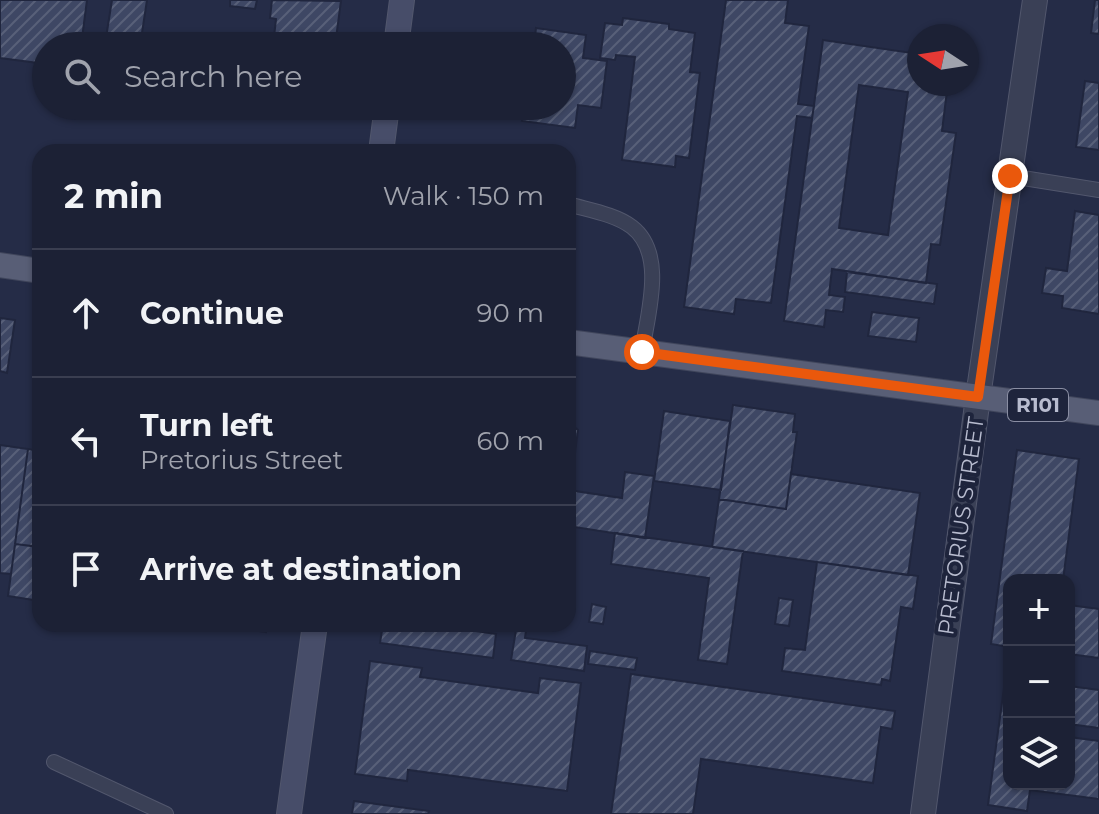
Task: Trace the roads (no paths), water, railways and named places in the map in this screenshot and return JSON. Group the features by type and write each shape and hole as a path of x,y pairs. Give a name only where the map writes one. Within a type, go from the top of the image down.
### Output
{"main road":[{"path":"398,32 402,0"},
{"path":"382,144 385,120"},
{"path":"0,265 32,270"},
{"name":"R101","path":"576,343 1099,413"},
{"path":"289,814 314,632"}],"street":[{"name":"PRETORIUS STREET","path":"923,814 1035,0"}],"lane":[{"path":"1010,176 1099,190"},
{"path":"576,206 603,214 633,228 649,249 652,273 642,352"},
{"path":"54,762 166,814"}]}
